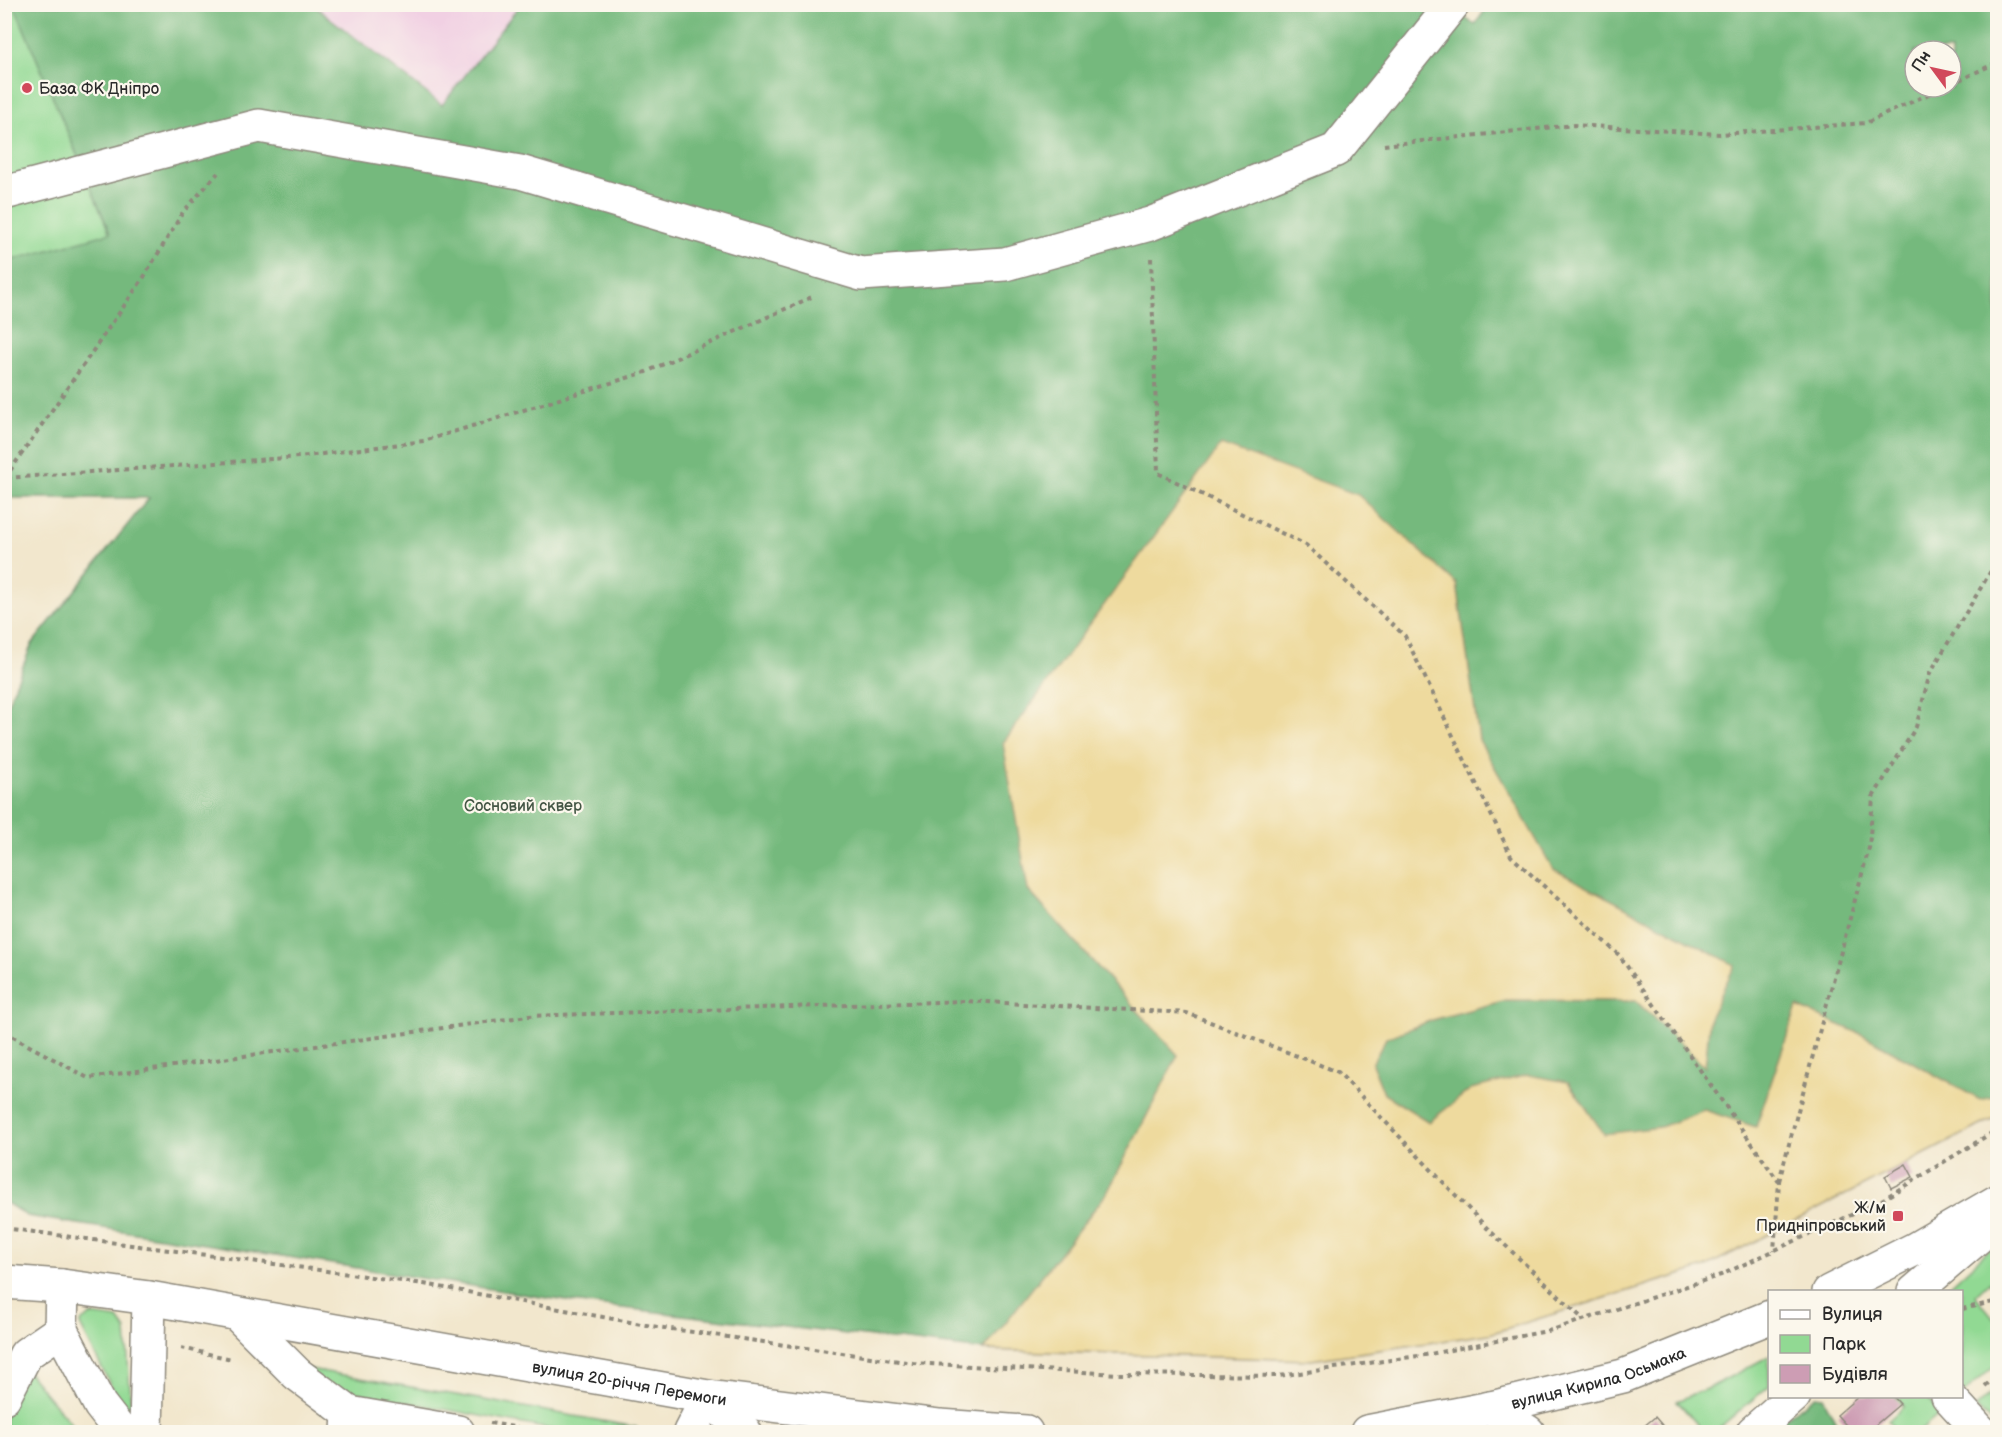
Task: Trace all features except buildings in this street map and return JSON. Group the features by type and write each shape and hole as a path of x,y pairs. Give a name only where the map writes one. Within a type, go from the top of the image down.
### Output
{"street":[{"path":"4,193 259,126 520,172 861,274 1005,264 1150,224 1335,150 1453,4"},
{"path":"1845,1289 1998,1201"},
{"path":"1916,1290 1998,1220"},
{"path":"4,1282 62,1286 149,1298 238,1315 348,1423 458,1432"},
{"path":"62,1286 61,1330 100,1405 121,1432"},
{"path":"146,1432 149,1298"},
{"name":"вулиця 20-річчя Перемоги","path":"238,1315 708,1397 940,1426 1026,1432"},
{"name":"вулиця Кирила Осьмака","path":"1421,1426 1623,1376 1768,1318"},
{"path":"4,1396 26,1354 61,1330"},
{"path":"690,1432 708,1397 745,1432"},
{"path":"1753,1432 1792,1398"},
{"path":"1950,1398 1981,1432"},
{"path":"1491,1408 1528,1432"},
{"path":"1367,1432 1421,1426"}],"path":[{"path":"1963,78 1998,62"},
{"path":"1335,150 1574,125 1720,134 1866,123 1918,99"},
{"path":"6,478 144,277 183,212 221,169"},
{"path":"1150,224 1158,473 1306,545 1405,636 1511,856 1619,956 1779,1182"},
{"path":"6,478 299,457 424,441 646,372 861,274"},
{"path":"1773,1252 1779,1182 1869,848 1873,796 1916,727 1930,673 1998,559"},
{"path":"4,1032 88,1078 528,1016 966,1001 1188,1013 1338,1072 1487,1228 1583,1319"},
{"path":"4,1228 424,1284 657,1327 913,1363 1118,1374 1279,1376 1425,1355 1552,1330 1721,1275 1875,1204 1998,1129"},
{"path":"1963,1310 1998,1301"}],"shaded area":[{"path":"313,5 520,5 442,105"}],"green space":[{"name":"База ФК Дніпро","path":"14,4 110,234 5,262 4,5"},
{"name":"Сосновий сквер","path":"1445,4 1475,25 1489,4 1997,5 1997,1096 1980,1100 1863,1035 1797,1007 1756,1127 1704,1110 1661,1127 1604,1135 1568,1082 1471,1089 1429,1122 1384,1094 1372,1064 1386,1038 1432,1020 1506,1000 1636,1001 1705,1067 1710,1016 1734,965 1553,869 1479,740 1457,583 1028,890 1178,1055 1107,1193 984,1350 579,1303 27,1216 5,1202 4,713 32,644 149,498 5,498 5,262 110,233 14,5 313,5 442,105 520,5"},
{"path":"1997,1242 1997,1291 1989,1282 1975,1295 1997,1322 1997,1364 1964,1393 1963,1290 1945,1290"},
{"path":"91,1315 118,1319 126,1330 131,1404 128,1411 121,1406 80,1325"},
{"path":"5,1345 78,1432 5,1432"},
{"path":"1768,1357 1768,1387 1714,1432 1704,1432 1677,1401 1711,1387"},
{"path":"304,1368 636,1427 640,1432 565,1432 326,1387"},
{"path":"1997,1388 1997,1429 1976,1407"},
{"path":"1813,1398 1824,1398 1841,1432 1777,1432 1786,1417"},
{"path":"1897,1398 1928,1398 1941,1413 1919,1432 1887,1432 1892,1426 1888,1421 1904,1406"}],"sand":[{"path":"1221,445 1358,495 1457,584 1479,740 1553,869 1735,965 1710,1016 1705,1067 1636,1001 1506,1000 1432,1020 1386,1038 1372,1064 1384,1094 1429,1122 1471,1089 1528,1075 1568,1082 1604,1134 1661,1127 1704,1110 1756,1127 1797,1007 1863,1035 1980,1100 1997,1096 1997,1117 1705,1267 1489,1334 1311,1360 984,1350 1107,1193 1178,1055 1028,890 1003,743"}],"place":[{"name":"База ФК Дніпро","path":"27,88"},
{"name":"Ж/м Придніпровський","path":"1898,1216"}]}
